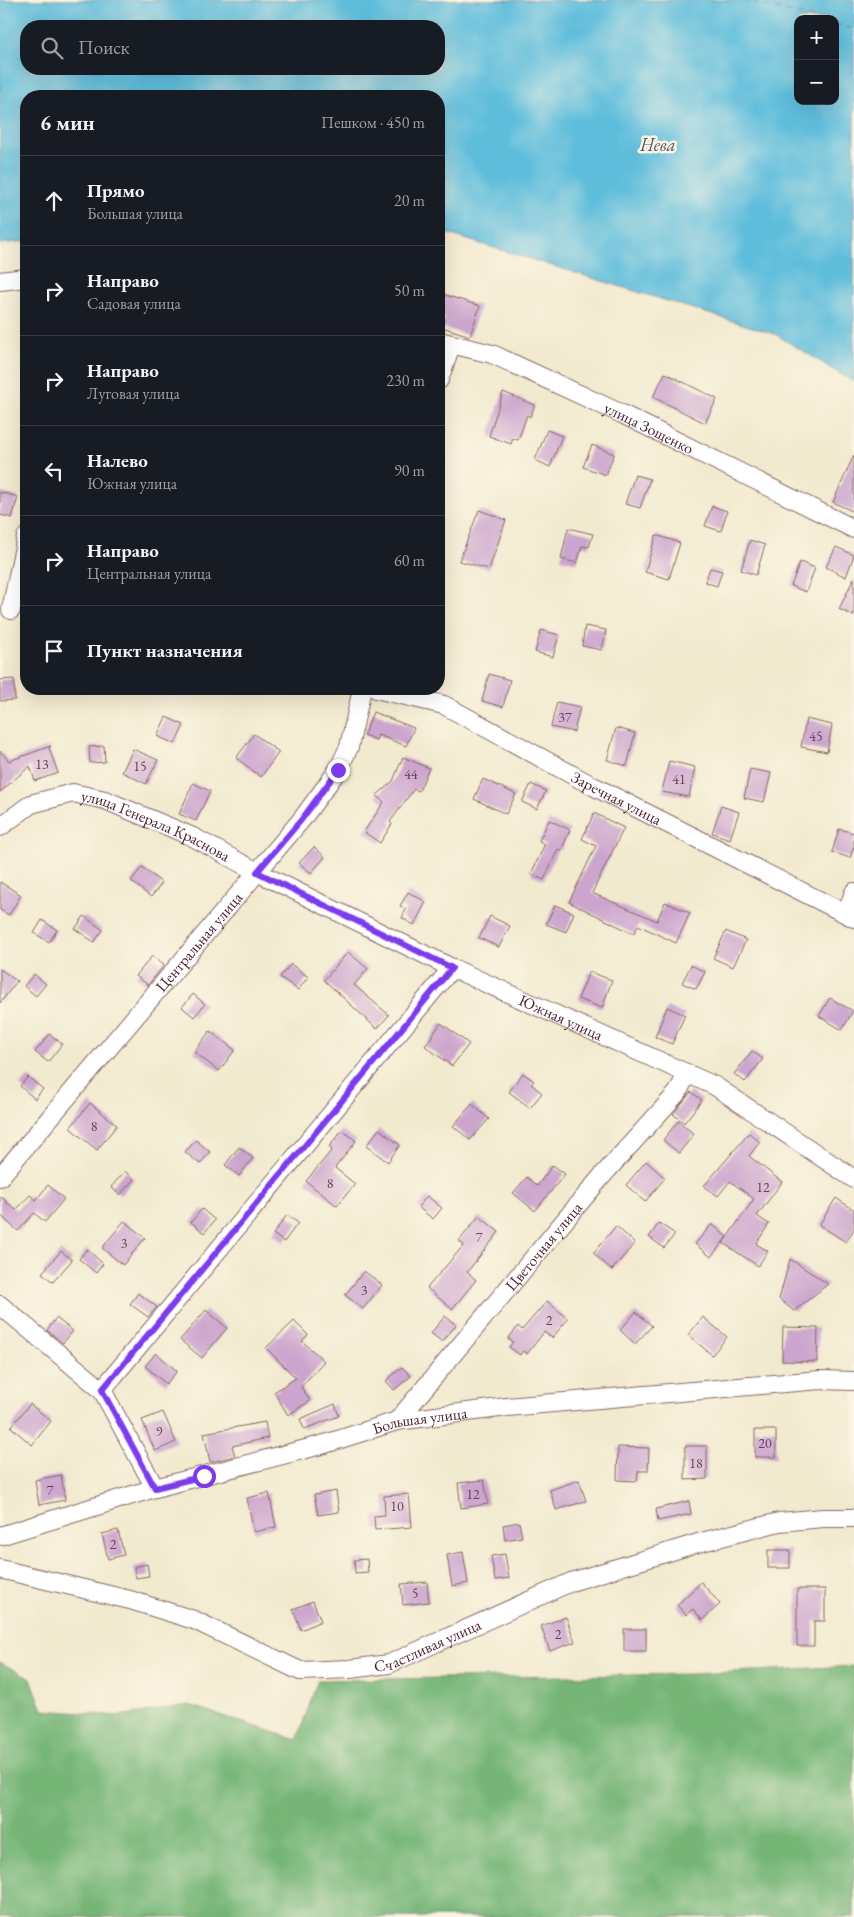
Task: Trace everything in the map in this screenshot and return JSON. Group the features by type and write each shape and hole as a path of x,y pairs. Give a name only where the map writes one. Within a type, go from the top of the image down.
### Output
{"street":[{"path":"0,281 20,279"},
{"name":"улица Зощенко","path":"445,343 492,354 622,414 854,529"},
{"path":"13,611 20,571"},
{"name":"Центральная улица","path":"0,1177 302,819 338,770 349,747 361,695"},
{"name":"Заречная улица","path":"402,695 444,705 591,785 850,916"},
{"name":"улица Генерала Краснова","path":"0,827 31,804 73,793 105,800 193,837 257,872"},
{"name":"Южная улица","path":"257,872 452,968 716,1086 854,1179"},
{"path":"850,916 854,892"},
{"path":"102,1390 452,968"},
{"name":"Цветочная улица","path":"397,1421 602,1176 678,1092 687,1073"},
{"path":"0,1305 102,1390 155,1488"},
{"name":"Большая улица","path":"0,1536 155,1488 325,1444 397,1421 516,1406 820,1380 854,1381"},
{"name":"Счастливая улица","path":"0,1569 130,1600 194,1620 300,1671 350,1670 389,1664 571,1582 698,1543 779,1522 823,1518 854,1518"}],"green space":[{"path":"0,1662 31,1679 43,1710 119,1716 189,1705 297,1740 318,1680 692,1674 854,1666 854,1917 0,1917"}],"water":[{"name":"Нева","path":"0,0 854,0 854,382 775,334 445,233 445,90 20,90 20,242 0,244"}],"building":[{"path":"445,295 480,306 470,336 445,328"},
{"path":"665,373 717,399 705,423 653,397"},
{"path":"503,392 535,405 530,417 527,415 518,440 513,438 511,444 489,436"},
{"path":"547,430 562,436 550,467 535,460"},
{"path":"592,445 614,454 606,475 583,467"},
{"path":"854,455 854,512 833,502"},
{"path":"635,475 650,479 640,508 625,504"},
{"path":"0,492 18,497 12,518 0,515"},
{"path":"712,506 727,511 721,531 705,526"},
{"path":"479,510 506,520 489,569 459,561"},
{"path":"568,528 593,534 589,547 582,546 577,563 561,559"},
{"path":"656,535 680,543 669,579 645,572"},
{"path":"750,540 765,545 756,575 741,570"},
{"path":"836,547 854,555 846,577 826,567"},
{"path":"800,562 815,568 806,592 791,586"},
{"path":"710,568 722,571 717,586 705,582"},
{"path":"854,578 854,616 839,609"},
{"path":"585,626 606,630 602,650 582,646"},
{"path":"541,630 559,635 553,657 535,652"},
{"path":"489,674 510,680 503,707 482,701"},
{"path":"14,679 15,700 0,701 0,680"},
{"path":"557,702 580,707 574,732 551,727"},
{"path":"373,712 414,728 406,746 378,735 376,740 364,735"},
{"path":"166,717 184,725 175,744 157,736"},
{"path":"806,719 832,725 827,752 801,747"},
{"path":"616,728 635,733 627,766 607,760"},
{"path":"254,734 279,752 261,777 236,758"},
{"path":"51,746 49,748 58,773 35,781 30,766 0,792 0,751 9,761"},
{"path":"104,746 105,762 90,763 89,747"},
{"path":"133,749 158,760 146,784 122,772"},
{"path":"403,757 429,768 419,791 414,789 390,822 392,824 380,843 364,832 384,802 376,796 393,781"},
{"path":"669,761 695,767 689,797 662,792"},
{"path":"750,769 771,773 764,802 744,798"},
{"path":"483,779 516,794 506,814 474,799"},
{"path":"193,783 210,791 196,821 179,814"},
{"path":"531,784 546,791 537,809 522,802"},
{"path":"721,806 739,812 730,839 712,833"},
{"path":"594,813 624,828 592,893 657,921 665,902 690,913 676,943 638,925 634,934 569,902 596,846 582,839"},
{"path":"549,820 570,830 561,851 558,849 544,880 531,874 545,844 539,841"},
{"path":"839,829 854,833 854,846 850,858 832,852"},
{"path":"314,847 325,857 311,873 299,863"},
{"path":"142,867 162,883 151,897 131,881"},
{"path":"0,882 21,895 9,915 0,910"},
{"path":"408,892 426,902 414,925 402,918 406,909 400,906"},
{"path":"555,905 574,913 566,932 546,924"},
{"path":"84,916 103,930 94,942 75,929"},
{"path":"490,916 510,926 499,947 479,938"},
{"path":"42,920 57,930 49,942 34,933"},
{"path":"726,931 746,940 733,967 713,958"},
{"path":"348,952 368,969 354,985 389,1015 377,1029 324,980"},
{"path":"152,956 164,965 148,985 136,976"},
{"path":"291,964 308,977 298,990 280,977"},
{"path":"691,965 705,972 696,989 682,983"},
{"path":"0,969 17,981 0,1003"},
{"path":"589,972 612,980 602,1008 578,999"},
{"path":"34,974 46,984 36,996 24,986"},
{"path":"193,994 205,1004 194,1017 182,1007"},
{"path":"830,998 853,1011 842,1030 819,1016"},
{"path":"667,1007 685,1015 672,1044 655,1037"},
{"path":"441,1023 469,1044 452,1066 425,1046"},
{"path":"210,1031 235,1050 219,1071 194,1052"},
{"path":"50,1034 62,1044 48,1062 35,1052"},
{"path":"752,1051 763,1059 745,1082 734,1074"},
{"path":"523,1073 534,1081 531,1084 542,1093 530,1108 509,1092"},
{"path":"28,1077 43,1089 35,1099 20,1086"},
{"path":"691,1092 702,1100 684,1123 673,1114"},
{"path":"90,1103 117,1125 97,1150 70,1128"},
{"path":"472,1104 489,1119 470,1140 453,1126"},
{"path":"678,1121 694,1134 679,1153 663,1140"},
{"path":"379,1129 400,1145 388,1162 366,1146"},
{"path":"342,1130 356,1141 335,1168 355,1184 337,1206 306,1181 332,1150 329,1147"},
{"path":"749,1133 760,1142 749,1156 782,1182 757,1216 769,1224 756,1244 768,1251 758,1266 723,1243 754,1199 730,1181 718,1196 704,1186"},
{"path":"196,1140 210,1152 200,1164 185,1152"},
{"path":"239,1147 253,1158 239,1176 225,1165"},
{"path":"646,1161 665,1178 645,1202 626,1185"},
{"path":"553,1165 565,1174 535,1211 513,1193 527,1177 537,1186"},
{"path":"125,1171 134,1179 120,1195 111,1187"},
{"path":"48,1185 64,1199 45,1222 34,1213 18,1231 0,1215 0,1196 16,1210 30,1195 36,1200"},
{"path":"427,1196 442,1208 433,1219 418,1207"},
{"path":"836,1198 854,1210 854,1229 846,1242 819,1225"},
{"path":"202,1209 215,1220 204,1233 191,1222"},
{"path":"287,1215 298,1223 284,1242 273,1234"},
{"path":"479,1216 499,1232 467,1272 476,1280 452,1309 427,1288 464,1245 459,1241"},
{"path":"124,1221 145,1238 123,1265 102,1248"},
{"path":"659,1223 675,1234 664,1248 649,1237"},
{"path":"712,1224 727,1237 711,1257 695,1244"},
{"path":"616,1226 635,1243 612,1270 593,1253"},
{"path":"87,1249 103,1264 96,1273 79,1259"},
{"path":"61,1251 72,1260 53,1282 42,1273"},
{"path":"790,1259 828,1284 794,1311 779,1299"},
{"path":"364,1271 382,1285 363,1309 345,1295"},
{"path":"138,1293 157,1307 148,1317 130,1304"},
{"path":"547,1301 568,1319 552,1338 544,1332 527,1354 523,1351 520,1355 509,1347 513,1342 508,1339 518,1326 522,1330"},
{"path":"206,1310 227,1328 202,1358 180,1340"},
{"path":"636,1312 652,1326 635,1344 620,1330"},
{"path":"445,1316 456,1325 442,1342 431,1333"},
{"path":"703,1317 727,1337 712,1355 688,1335"},
{"path":"56,1318 73,1331 63,1343 47,1330"},
{"path":"294,1321 308,1335 302,1341 324,1361 301,1387 310,1401 288,1415 274,1392 296,1378 266,1348"},
{"path":"783,1327 818,1328 817,1362 782,1361"},
{"path":"156,1353 177,1371 166,1384 145,1366"},
{"path":"402,1367 411,1376 394,1390 386,1381"},
{"path":"30,1404 51,1421 32,1445 11,1427"},
{"path":"335,1404 339,1416 304,1429 300,1419"},
{"path":"163,1412 176,1442 155,1451 142,1420"},
{"path":"265,1422 268,1438 232,1446 235,1456 210,1462 204,1433"},
{"path":"755,1430 776,1430 776,1457 755,1457"},
{"path":"685,1446 707,1446 707,1479 685,1480"},
{"path":"618,1447 649,1448 648,1471 638,1471 637,1481 617,1480"},
{"path":"61,1475 65,1500 39,1505 35,1480"},
{"path":"484,1480 488,1504 461,1508 458,1483"},
{"path":"579,1480 586,1501 556,1510 550,1490"},
{"path":"336,1491 339,1512 318,1515 314,1495"},
{"path":"269,1493 276,1527 254,1532 247,1498"},
{"path":"409,1494 412,1527 375,1530 374,1516 385,1515 384,1496"},
{"path":"689,1501 691,1514 658,1521 656,1509"},
{"path":"519,1522 522,1537 505,1540 503,1525"},
{"path":"118,1530 124,1555 108,1559 102,1534"},
{"path":"768,1550 790,1550 790,1568 768,1568"},
{"path":"463,1552 468,1583 452,1586 447,1555"},
{"path":"505,1554 509,1578 495,1580 491,1556"},
{"path":"367,1559 368,1572 355,1573 354,1560"},
{"path":"147,1564 149,1576 136,1578 134,1567"},
{"path":"427,1582 429,1602 403,1605 401,1584"},
{"path":"701,1582 720,1604 702,1620 693,1609 686,1615 677,1605"},
{"path":"797,1589 825,1589 825,1621 814,1621 814,1646 797,1646"},
{"path":"313,1601 321,1621 301,1630 293,1609"},
{"path":"566,1617 575,1642 550,1651 541,1626"},
{"path":"624,1629 646,1629 646,1651 624,1651"}],"ferry route":[{"path":"743,0 801,15"},
{"path":"839,25 854,29"}],"route":[{"path":"204,1476 155,1488 102,1390 452,968 257,872 302,819 338,770"}]}
